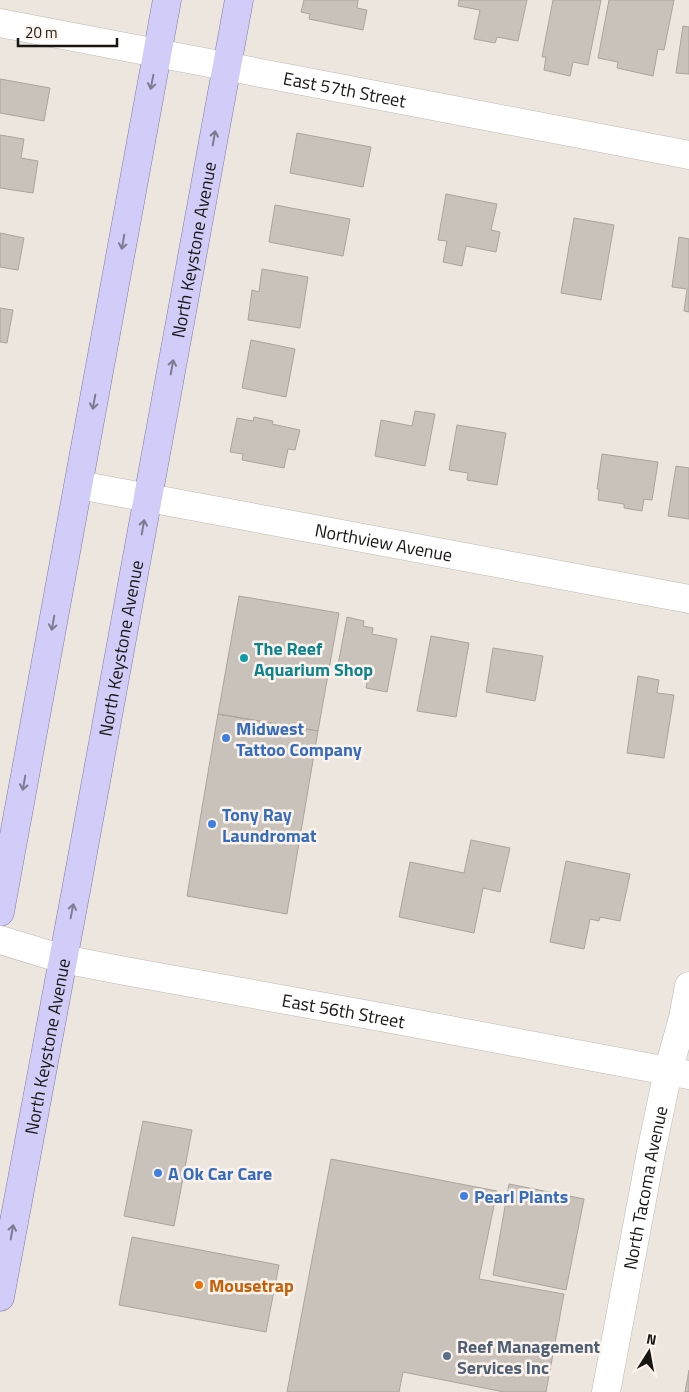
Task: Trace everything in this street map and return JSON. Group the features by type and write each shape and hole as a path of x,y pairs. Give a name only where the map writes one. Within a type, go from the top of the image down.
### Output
{"main road":[{"path":"0,912 167,0"},
{"name":"North Keystone Avenue","path":"0,1297 240,0"}],"street":[{"name":"East 57th Street","path":"0,23 689,155"},
{"name":"Northview Avenue","path":"79,485 689,599"},
{"name":"East 56th Street","path":"0,940 63,958 125,971 679,1074"},
{"name":"North Tacoma Avenue","path":"606,1392 644,1190 679,1074 680,1031 689,986"}],"building":[{"path":"304,0 358,0 357,8 367,10 363,30 309,19 310,14 301,12"},
{"path":"459,0 527,0 518,41 497,37 495,43 474,39 480,10 458,6"},
{"path":"553,0 601,0 588,65 573,62 570,76 544,70 546,57 542,57"},
{"path":"609,0 674,0 664,50 658,49 653,76 617,68 618,62 598,58"},
{"path":"683,26 689,27 689,74 676,73"},
{"path":"0,79 50,88 44,121 0,113"},
{"path":"297,133 371,147 363,187 290,173"},
{"path":"0,135 24,139 21,158 38,161 33,193 0,188"},
{"path":"446,194 497,204 491,230 500,232 496,252 466,246 462,266 443,262 447,241 438,240"},
{"path":"275,205 350,219 343,256 269,242"},
{"path":"574,218 614,225 601,300 561,293"},
{"path":"0,233 24,238 18,270 0,267"},
{"path":"679,237 689,239 689,312 684,311 687,289 672,287"},
{"path":"262,269 308,277 300,328 248,320 252,290 259,292"},
{"path":"0,308 13,310 7,343 0,342"},
{"path":"251,340 295,349 286,397 242,388"},
{"path":"415,411 435,414 425,466 375,456 381,420 412,426"},
{"path":"254,417 273,421 272,424 300,430 295,450 288,449 284,468 242,460 243,454 230,452 237,418 253,421"},
{"path":"457,425 506,433 497,485 467,480 468,473 449,470"},
{"path":"602,454 658,462 652,500 644,499 642,511 624,508 624,504 598,500 599,489 597,489"},
{"path":"676,466 689,468 689,519 668,516"},
{"path":"239,596 339,613 318,731 218,714"},
{"path":"347,617 364,621 363,626 373,628 372,634 397,639 387,692 366,688 369,671 362,670 361,675 353,674 354,668 338,665"},
{"path":"431,636 469,643 456,717 417,711"},
{"path":"493,648 543,656 535,701 486,692"},
{"path":"638,676 659,680 657,693 674,695 664,758 627,753"},
{"path":"218,714 318,731 287,914 187,896"},
{"path":"471,840 510,848 500,892 483,888 474,933 399,917 410,862 464,873"},
{"path":"566,861 630,874 620,921 600,917 599,921 590,919 584,949 550,942"},
{"name":"A Ok Car Care","path":"143,1121 192,1130 174,1226 124,1216"},
{"path":"331,1159 497,1191 479,1279 564,1294 546,1392 504,1392 403,1372 399,1392 287,1392"},
{"path":"509,1184 584,1199 566,1290 493,1275"},
{"name":"Mousetrap","path":"132,1237 279,1265 266,1332 119,1305"},
{"path":"689,1370 689,1392 685,1392"}],"place":[{"name":"The Reef Aquarium Shop","path":"244,658"},
{"name":"Midwest Tattoo Company","path":"226,738"},
{"name":"Tony Ray Laundromat","path":"212,824"},
{"name":"A Ok Car Care","path":"158,1173"},
{"name":"Pearl Plants","path":"464,1196"},
{"name":"Mousetrap","path":"199,1285"},
{"name":"Reef Management Services Inc","path":"447,1356"}]}
